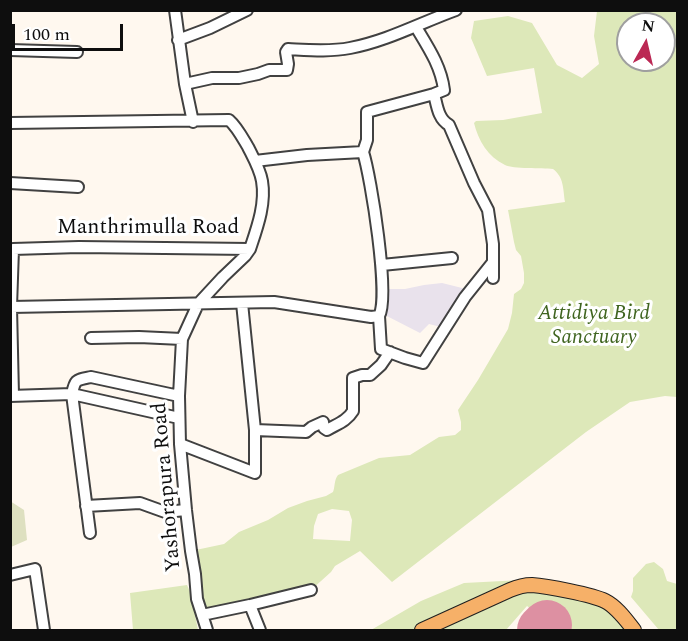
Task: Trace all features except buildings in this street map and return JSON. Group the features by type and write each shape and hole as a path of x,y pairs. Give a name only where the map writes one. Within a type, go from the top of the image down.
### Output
{"main road":[{"path":"422,630 510,590 533,585 605,601 621,614 634,630"}],"street":[{"path":"175,10 185,84 193,122"},
{"path":"178,40 247,10"},
{"path":"185,84 212,78 239,78 269,70 287,70 286,52 288,49 309,51 348,49 396,35 456,10"},
{"path":"416,27 434,58 441,74 444,90 367,112 367,140 363,152 382,265 382,308 379,316 381,349 423,363 465,297 493,262"},
{"path":"10,50 77,52"},
{"path":"434,94 443,122 449,125 488,210 492,234 493,278"},
{"name":"Manthrimulla Road","path":"10,123 229,120 255,161 262,182 263,194 260,218 250,249 79,247 13,249 12,396"},
{"path":"255,161 363,152"},
{"path":"10,183 78,187"},
{"path":"91,338 182,339 198,304 250,249"},
{"path":"382,265 452,258"},
{"path":"11,307 274,302 370,317 379,316"},
{"path":"180,444 255,473 255,430 242,303"},
{"name":"Yashorapura Road","path":"182,339 178,396 180,444 197,599 207,630"},
{"path":"255,430 306,432 323,422 327,430 338,425 353,411 353,378 370,375 390,352"},
{"path":"90,533 72,394 74,383 77,379 91,377 178,396"},
{"path":"12,396 72,394 179,418"},
{"path":"86,506 140,503 165,512 186,510"},
{"path":"10,575 35,569 44,630"},
{"path":"202,615 311,590"},
{"path":"250,605 260,630"}],"shaded area":[{"path":"442,283 470,290 445,328 429,324 420,333 381,313 382,289 405,289"}],"green space":[{"name":"Attidiya Bird Sanctuary","path":"597,11 677,11 677,397 665,396 630,402 586,432 392,582 360,551 335,566 311,590 202,615 191,551 224,544 239,532 268,520 288,508 326,496 333,492 338,475 379,458 410,455 439,437 455,435 461,430 458,410 508,329 514,294 521,289 524,283 524,273 521,256 516,250 508,210 565,202 561,180 553,169 505,165 489,153 481,142 474,123 476,121 503,120 542,113 534,68 487,76 471,38 474,21 508,16 532,23 557,65 582,78 599,64 594,36","holes":["332,509 349,511 352,520 350,541 313,539 318,514"]},
{"path":"10,501 24,510 27,540 11,547"},
{"path":"654,562 663,569 667,581 677,584 677,630 659,630 631,597 633,578 646,564"},
{"path":"522,580 600,602 628,630 560,630 527,606 506,630 371,630 421,601 464,583"},
{"path":"187,585 198,630 133,630 130,593"}],"runway":[{"path":"542,630 547,625"}]}
